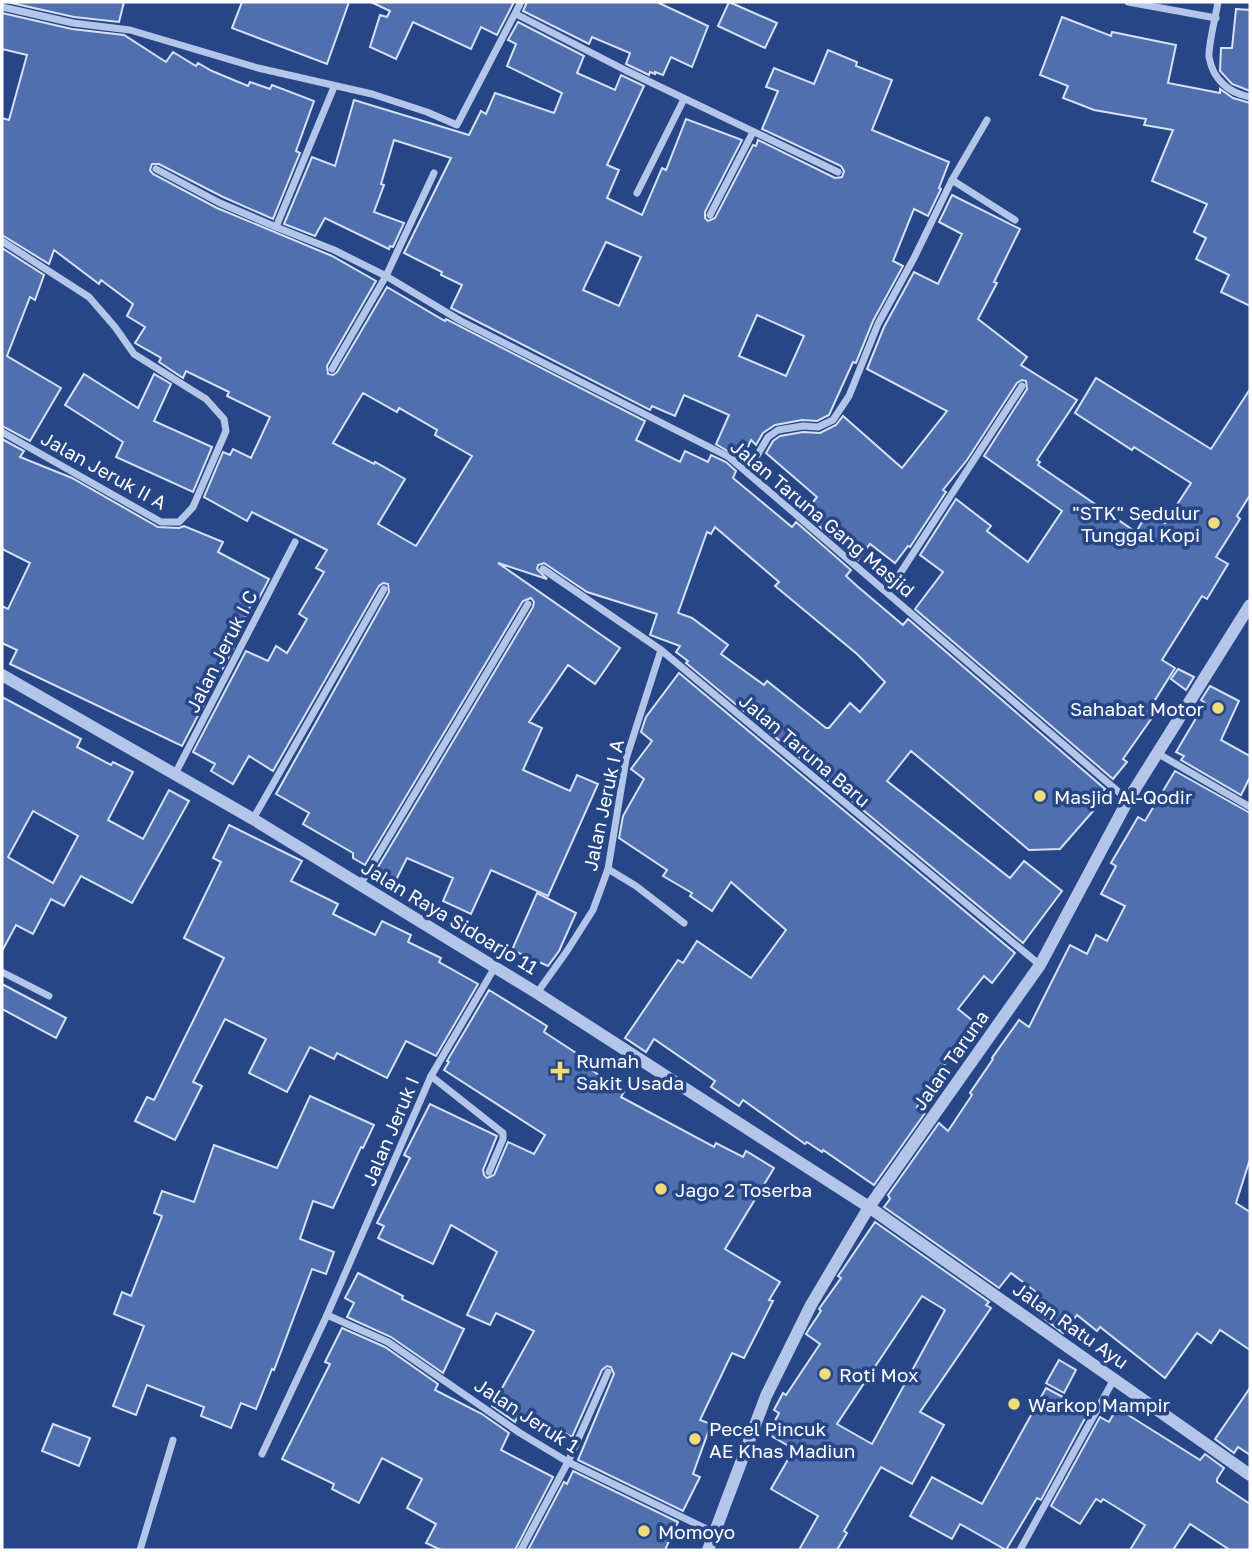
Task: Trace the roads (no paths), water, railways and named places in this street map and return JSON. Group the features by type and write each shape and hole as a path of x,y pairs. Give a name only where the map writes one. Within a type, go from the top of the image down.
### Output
{"street":[{"path":"2,8 73,23 130,30 258,68 372,94 457,125 521,2"},
{"path":"1128,2 1216,18"},
{"path":"1217,2 1209,57 1220,83 1236,94 1250,97"},
{"path":"516,14 684,99 838,172"},
{"path":"276,227 334,87"},
{"path":"637,193 684,99"},
{"path":"748,471 768,438 778,430 803,426 818,428 833,420 849,396 878,324 914,258 951,180 987,120"},
{"path":"710,215 753,132"},
{"name":"Jalan Taruna Gang Masjid","path":"156,169 220,203 334,250 386,276 461,321 729,457 1128,800"},
{"path":"332,369 386,276 434,173"},
{"path":"951,180 1015,220"},
{"name":"Jalan Jeruk II A","path":"2,241 89,298 115,327 134,354 206,399 224,419 226,430 209,474 192,507 178,522 161,522 2,432"},
{"path":"888,592 1022,386"},
{"name":"Jalan Jeruk I C","path":"175,774 295,542"},
{"name":"Jalan Taruna Baru","path":"543,569 661,650 1040,965"},
{"path":"253,819 384,589"},
{"path":"360,885 528,604"},
{"name":"Jalan Taruna","path":"708,1550 766,1396 788,1350 869,1207 1040,965 1128,800 1250,605"},
{"name":"Jalan Jeruk I A","path":"537,993 593,910 608,869 626,759 661,650"},
{"name":"Jalan Raya Sidoarjo 11","path":"2,675 253,819 495,967 869,1207"},
{"path":"1156,753 1250,807"},
{"path":"608,869 636,886 684,923"},
{"name":"Jalan Jeruk I","path":"262,1454 327,1315 431,1076 495,967"},
{"path":"2,972 50,996"},
{"path":"431,1076 503,1133 489,1172"},
{"name":"Jalan Ratu Ayu","path":"869,1207 1250,1475"},
{"name":"Jalan Jeruk 1","path":"327,1315 388,1342 520,1433 568,1462 715,1533"},
{"path":"521,1550 568,1462 608,1372"},
{"path":"1020,1550 1114,1379"},
{"path":"140,1550 173,1440"}],"place":[{"name":"\"STK\" Sedulur Tunggal Kopi","path":"1214,523"},
{"name":"Sahabat Motor","path":"1218,708"},
{"name":"Masjid Al-Qodir","path":"1040,796"},
{"name":"Rumah Sakit Usada","path":"560,1071"},
{"name":"Jago 2 Toserba","path":"661,1189"},
{"name":"Roti Mox","path":"825,1374"},
{"name":"Warkop Mampir","path":"1014,1404"},
{"name":"Pecel Pincuk AE Khas Madiun","path":"695,1439"},
{"name":"Momoyo","path":"644,1531"}]}
